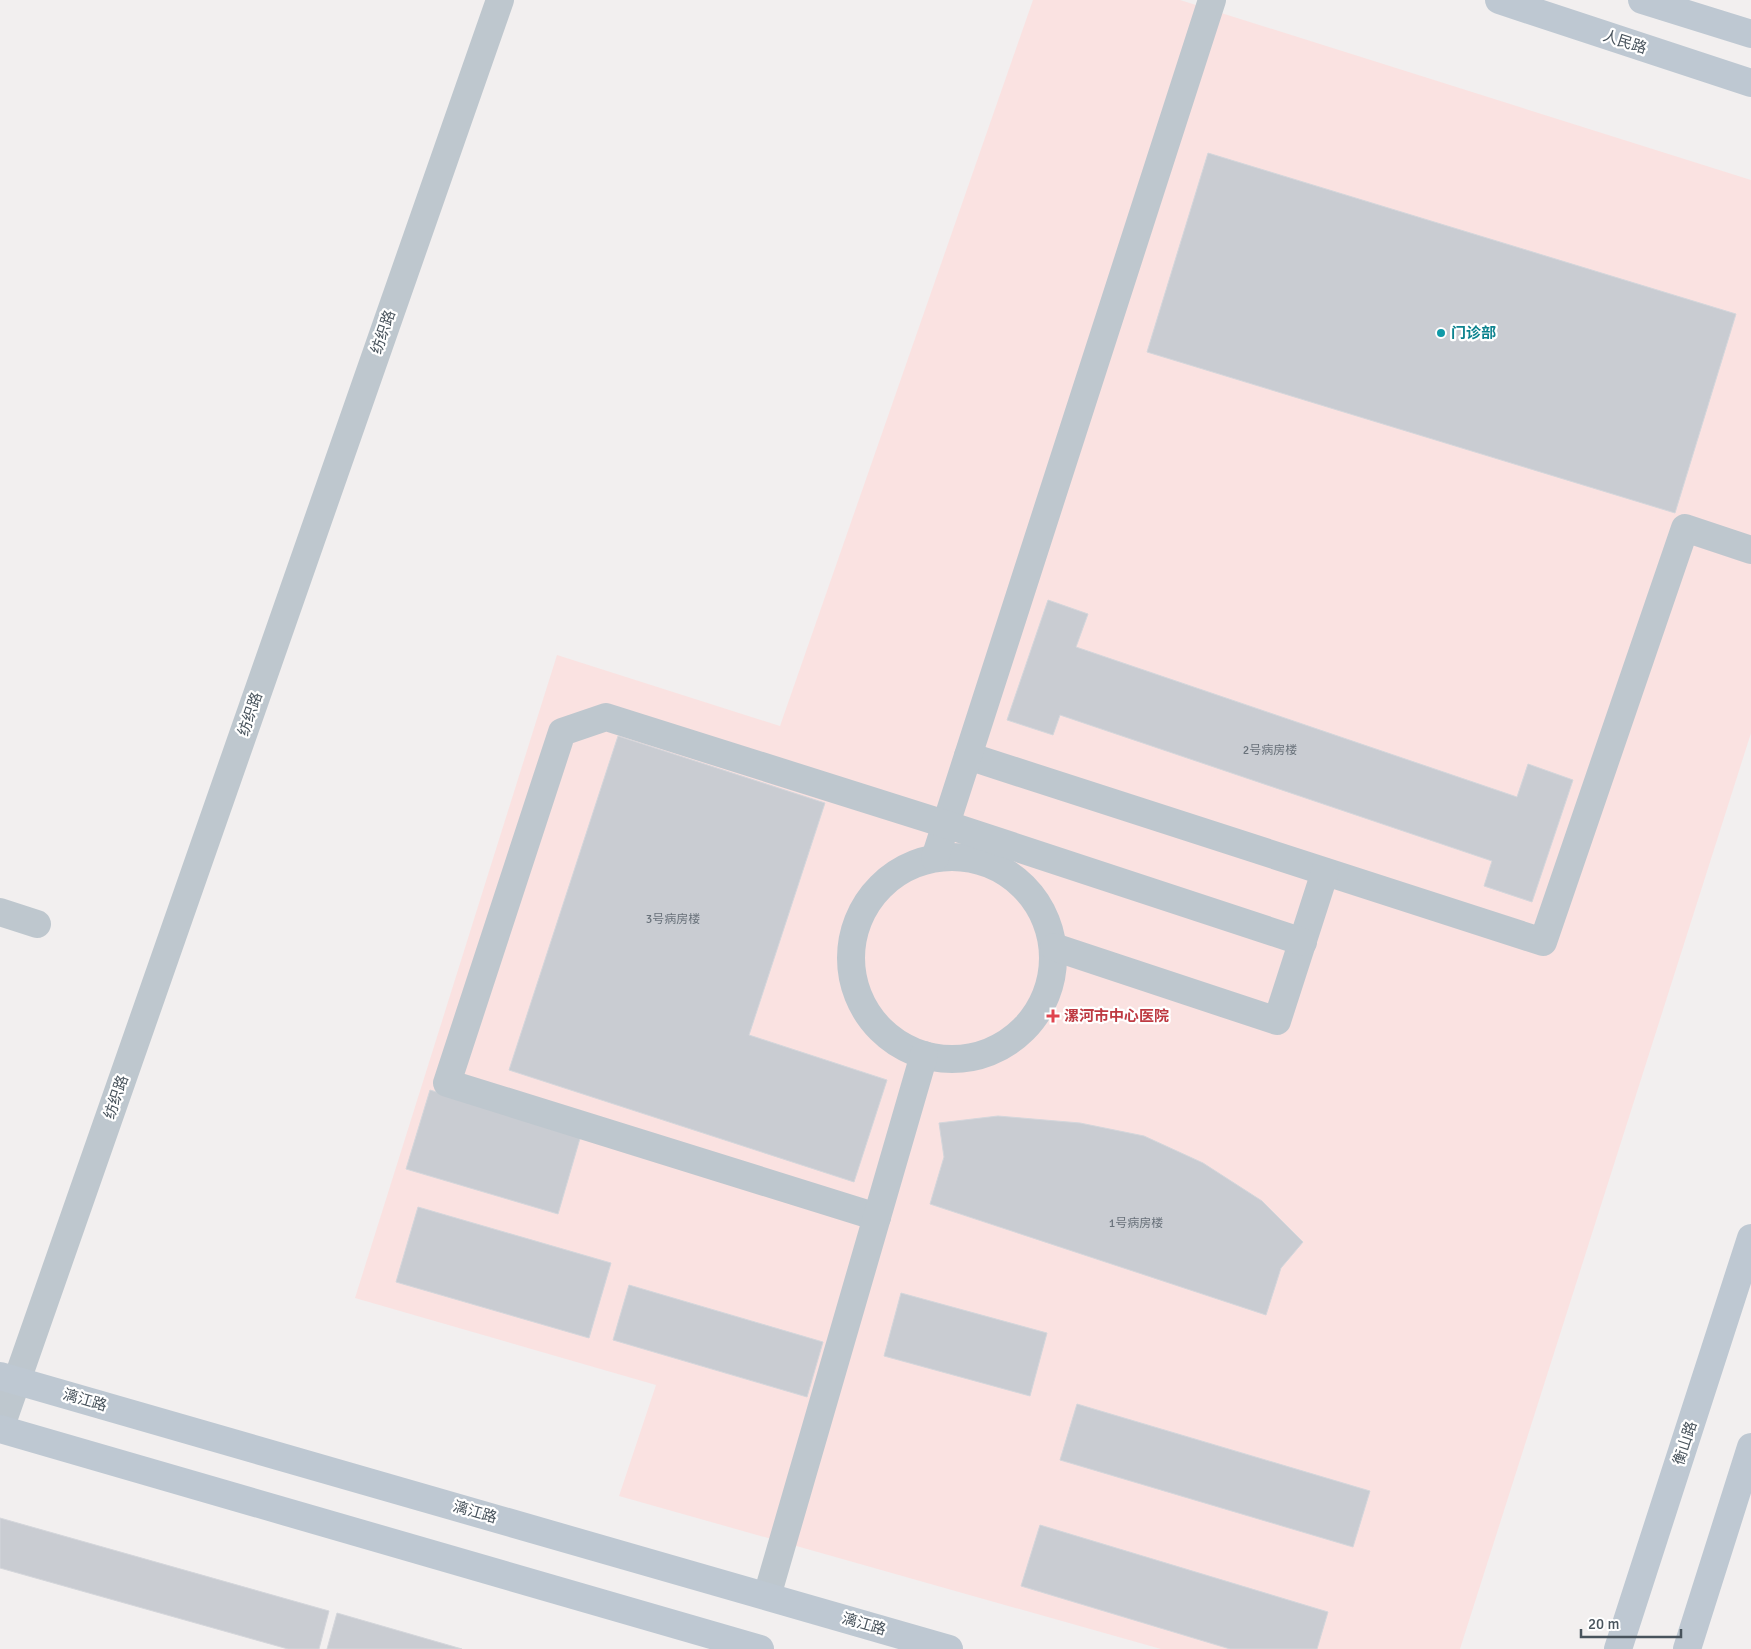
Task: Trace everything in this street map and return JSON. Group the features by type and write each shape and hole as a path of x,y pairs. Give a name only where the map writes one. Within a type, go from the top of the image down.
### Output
{"street":[{"name":"纺织路","path":"0,1429 8,1378 500,0"},
{"path":"935,858 1212,0"},
{"name":"人民路","path":"1499,0 1545,8 1751,83"},
{"path":"1642,0 1751,34"},
{"path":"968,756 1543,942 1685,528 1751,550"},
{"path":"877,1217 447,1083 562,732 606,717 945,824 1303,942"},
{"path":"935,858 968,858 1000,868 1026,888 1044,915 1054,947 1052,980 1040,1010 1018,1036 990,1052 958,1059 924,1056 893,1041 869,1016 854,986 850,952 858,919 876,890 903,869 935,858"},
{"path":"1054,947 1277,1021 1325,872"},
{"path":"0,912 37,924"},
{"path":"767,1596 924,1056"},
{"name":"衡山路","path":"1618,1649 1751,1238"},
{"name":"漓江路","path":"8,1378 949,1649"},
{"path":"0,1429 760,1649"},
{"path":"1687,1649 1751,1447"}],"shaded area":[{"name":"漯河市中心医院","path":"1033,0 1180,0 1751,180 1751,733 1460,1649 1161,1649 619,1496 656,1385 355,1298 557,655 780,726"}],"building":[{"name":"门诊部","path":"1208,153 1736,314 1675,513 1147,352"},
{"path":"1048,600 1088,614 1076,647 1517,797 1528,764 1573,780 1532,902 1484,886 1492,861 1060,715 1053,735 1007,720"},
{"path":"618,736 825,803 749,1035 887,1080 854,1182 509,1070"},
{"path":"430,1090 581,1135 558,1214 406,1169"},
{"path":"998,1116 1080,1123 1144,1136 1203,1163 1262,1201 1303,1242 1281,1268 1266,1315 930,1204 944,1157 939,1123"},
{"path":"418,1207 611,1263 589,1338 396,1282"},
{"path":"629,1285 823,1342 807,1397 613,1340"},
{"path":"901,1293 1047,1333 1030,1396 884,1356"},
{"path":"1077,1404 1370,1491 1353,1547 1060,1460"},
{"path":"0,1518 329,1611 319,1649 288,1649 0,1568"},
{"path":"1040,1525 1328,1612 1317,1649 1230,1649 1021,1586"},
{"path":"337,1613 462,1649 327,1649"}],"place":[{"name":"门诊部","path":"1441,333"},
{"name":"漯河市中心医院","path":"1053,1016"}]}
